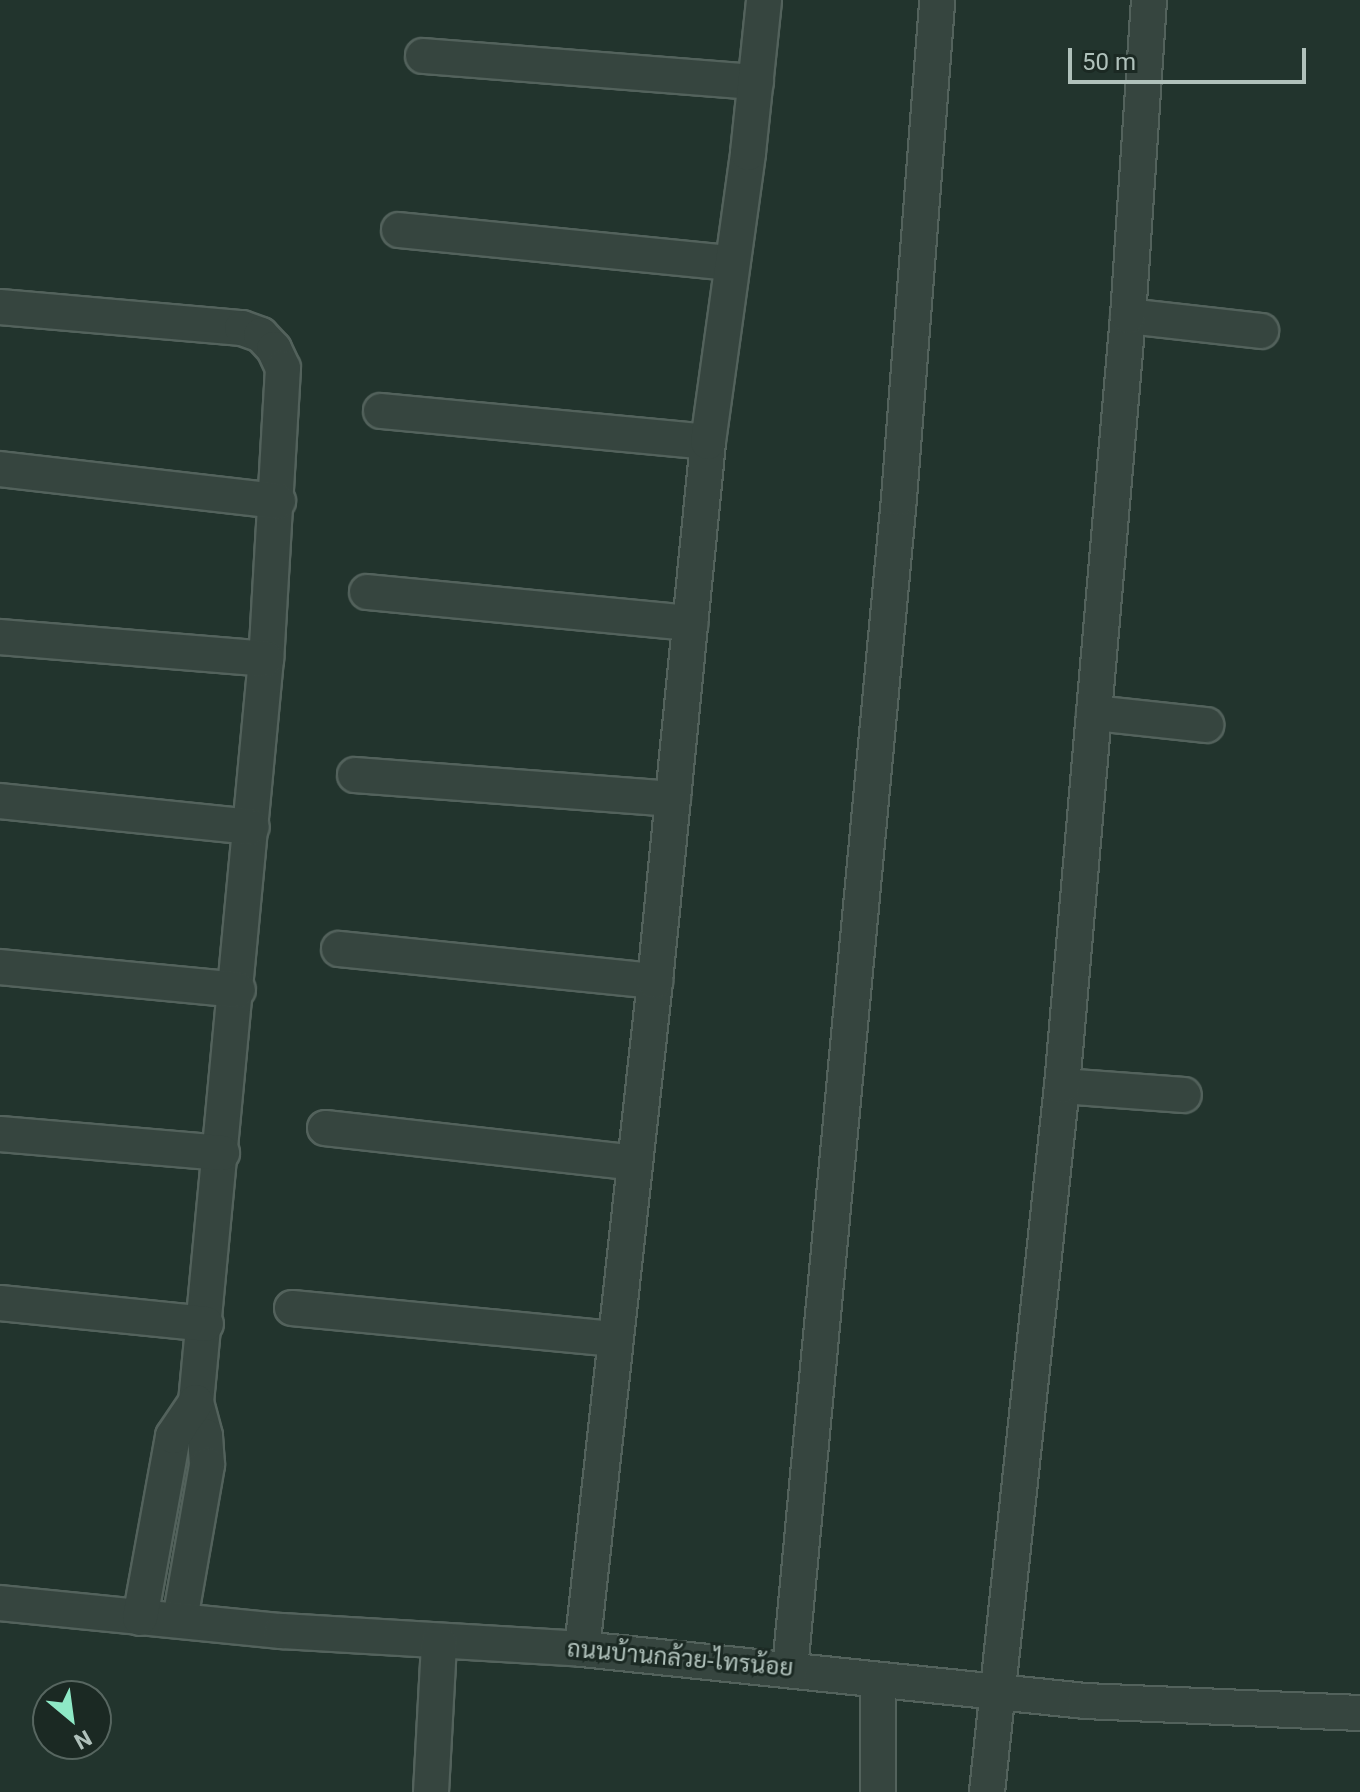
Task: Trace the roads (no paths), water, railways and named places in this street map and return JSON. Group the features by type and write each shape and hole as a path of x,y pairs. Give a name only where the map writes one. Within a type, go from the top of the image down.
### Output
{"street":[{"path":"582,1649 613,1339 655,981 708,442 764,0"},
{"path":"790,1669 899,498 937,0"},
{"path":"987,1792 995,1691 1062,1086 1128,316 1149,0"},
{"path":"423,56 756,82"},
{"path":"399,230 731,263"},
{"path":"0,307 242,328 261,335 274,349 283,368 278,501 252,827 196,1402 205,1436 207,1465 180,1620"},
{"path":"1128,316 1261,331"},
{"path":"381,411 708,442"},
{"path":"0,469 278,501"},
{"path":"367,592 691,623"},
{"path":"0,637 266,659"},
{"path":"1094,713 1206,725"},
{"path":"355,775 673,799"},
{"path":"0,801 252,827"},
{"path":"339,949 655,981"},
{"path":"0,967 238,990"},
{"path":"1062,1086 1184,1095"},
{"path":"325,1128 635,1163"},
{"path":"0,1134 222,1153"},
{"path":"0,1303 206,1324"},
{"path":"292,1308 613,1339"},
{"path":"140,1618 173,1436 196,1402"},
{"name":"ถนนบ้านกล้วย-ไทรน้อย","path":"0,1603 140,1618 439,1642 582,1649 1085,1701 1360,1713"},
{"path":"431,1792 439,1642"},
{"path":"878,1680 878,1792"}]}
